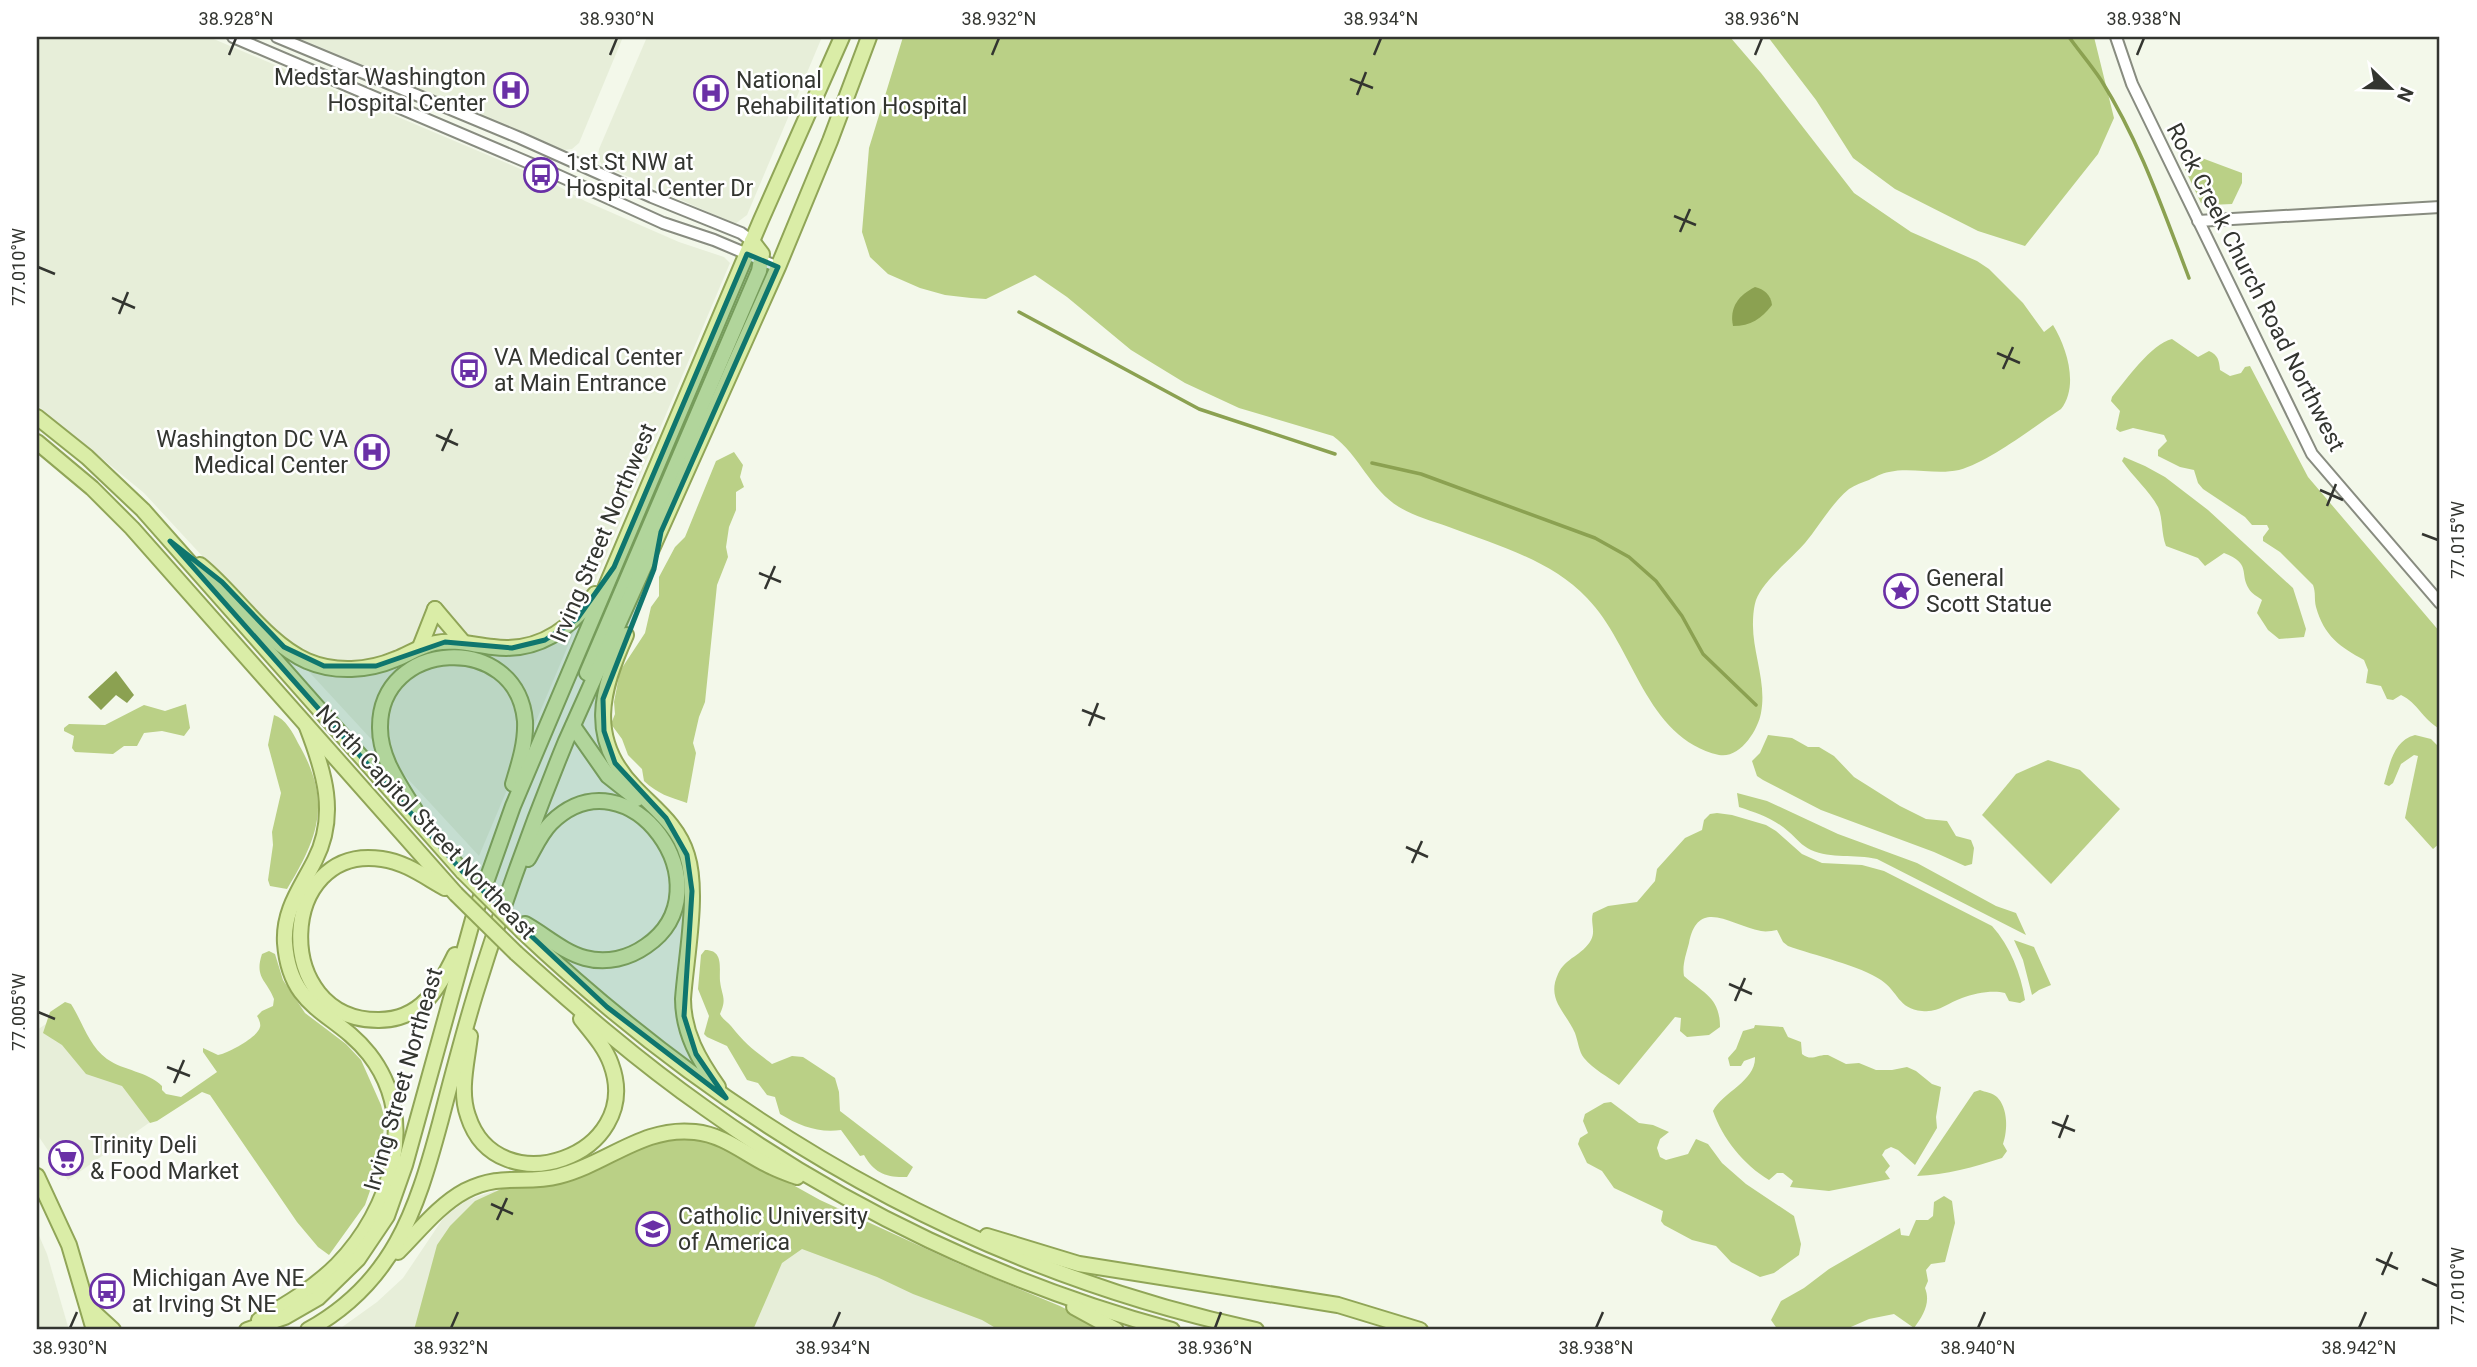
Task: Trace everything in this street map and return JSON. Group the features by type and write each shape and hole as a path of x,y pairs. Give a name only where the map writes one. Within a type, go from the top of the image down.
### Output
{"main road":[{"name":"Irving Street Northwest","path":"481,896 528,768 749,247 842,37"},
{"path":"509,894 573,726 778,267 825,154 869,37"},
{"path":"580,712 584,681 762,260 761,251 749,247"},
{"path":"37,417 102,470 170,541 434,842 500,909 630,1025 726,1098 820,1159 948,1226 1027,1260 1108,1290 1256,1330"},
{"name":"North Capitol Street Northeast","path":"37,442 78,475 125,521 456,894 516,953 636,1057 754,1142 829,1188 931,1241 1040,1287 1172,1330"},
{"path":"661,531 654,569 609,674 603,715 606,740 615,763 630,783 661,812 684,846 692,880 683,999 686,1026 696,1054 726,1098"},
{"path":"170,541 222,582 284,648 307,660 333,668 358,669 384,664 420,647 445,642 512,648 545,640 577,619 614,566"},
{"path":"420,647 435,609 463,642"},
{"path":"434,842 385,756 380,736 381,715 391,690 409,671 435,659 449,656 468,658 492,667 508,681 524,716 523,746 518,768 493,837 492,863"},
{"path":"573,726 614,782 672,826"},
{"path":"239,1330 313,1287 350,1251 381,1200 396,1149 395,1111 381,1072 356,1040 310,1003 297,984 288,960 285,942 287,915 296,890 319,850 328,814 324,774 307,727"},
{"path":"509,894 545,830 563,814 582,805 605,802 634,810 649,821 667,845 676,874 677,893 673,912 658,937 637,952 613,960 589,959 524,928"},
{"path":"456,894 405,865 383,859 357,860 337,868 315,888 301,919 299,938 302,955 314,984 329,1002 355,1017 386,1020 410,1013 425,1003 440,986 473,919"},
{"name":"Irving Street Northeast","path":"308,1330 342,1308 370,1281 394,1248 416,1204 475,995 509,894"},
{"name":"Irving Street Northeast","path":"247,1330 285,1317 318,1298 358,1259 381,1227 405,1165 481,896"},
{"path":"475,995 464,1085 468,1118 476,1133 491,1149 507,1158 534,1164 564,1160 585,1149 604,1128 615,1101 615,1080 609,1058 564,996"},
{"path":"370,1281 443,1207 468,1190 502,1179 543,1179 566,1175 639,1140 662,1133 692,1132 713,1136 773,1168 829,1188"},
{"path":"37,1177 69,1245 94,1330"},
{"path":"948,1226 1012,1242 1080,1264 1338,1305 1420,1330"},
{"path":"1040,1287 1116,1330"},
{"path":"89,1308 113,1330"}],"street":[{"path":"233,37 663,223 749,247"},
{"path":"277,37 728,228 749,247"},
{"name":"Rock Creek Church Road Northwest","path":"2116,37 2132,85 2312,454 2440,603"},
{"path":"2199,221 2440,207"},
{"path":"762,260 778,267"}],"highlighted area":[{"path":"747,254 778,267 661,532 654,569 603,699 604,731 615,763 666,818 687,855 692,891 684,1016 696,1054 726,1098 607,1007 463,872 170,541 222,582 284,647 324,666 376,666 445,642 512,648 545,640 577,619 614,567"}],"shaded area":[{"name":"Washington DC VA Medical Center","path":"37,37 209,37 549,181 585,201 679,242 724,257 730,263 479,856 144,493 37,405"},
{"name":"Medstar Washington Hospital Center","path":"296,37 623,37 579,143 572,149 564,150"},
{"name":"National Rehabilitation Hospital","path":"647,37 822,37 747,215 735,224 602,165 598,158 599,149"},
{"path":"903,37 1730,37 1854,193 1911,232 1977,261 1989,269 2023,303 2044,332 2053,325 2063,345 2069,367 2066,400 2061,409 1971,466 1950,471 1906,470 1886,473 1854,486 1843,495 1805,543 1765,585 1756,600 1753,633 1762,690 1761,713 1752,735 1741,748 1734,753 1719,755 1694,745 1674,730 1657,711 1603,618 1573,585 1557,573 1522,555 1399,507 1380,491 1333,436 1239,408 1185,383 1131,350 1067,297 1035,275 986,299 945,295 888,274 870,257 862,232 869,148"},
{"path":"1768,37 2094,37 2114,118 2098,154 2025,246 1978,231 1895,189 1853,158 1816,100"},
{"path":"2191,154 2242,173 2242,183 2232,204 2201,203 2182,163"},
{"path":"1755,287 1766,293 1772,305 1755,321 1733,326 1736,302"},
{"path":"2172,339 2198,357 2209,351 2218,358 2220,370 2230,376 2241,373 2245,367 2250,366 2308,477 2440,632 2440,729 2401,695 2393,700 2387,699 2381,686 2366,683 2368,670 2364,660 2340,645 2328,633 2319,617 2313,585 2280,552 2263,541 2269,529 2267,525 2252,525 2245,517 2203,489 2194,470 2180,467 2158,456 2158,450 2167,441 2164,435 2133,428 2120,432 2116,429 2120,411 2111,401 2112,397 2147,355"},
{"path":"734,452 743,465 740,477 744,487 736,492 736,510 729,527 726,547 728,557 717,585 705,702 693,743 696,753 687,803 659,792 644,781 642,769 628,755 622,739 611,724 615,714 614,702 620,671 645,633 651,607 659,596 659,577 675,547 685,537 716,461"},
{"path":"2124,457 2165,477 2208,510 2293,588 2306,629 2304,637 2279,639 2268,630 2257,613 2262,600 2250,590 2242,565 2233,557 2224,553 2205,566 2198,558 2166,546 2158,507 2122,461"},
{"path":"116,671 134,695 127,703 116,695 101,710 88,697"},
{"path":"186,704 190,728 184,736 162,731 144,733 137,746 124,746 113,754 75,752 72,748 74,736 64,731 69,724 105,725 144,705 165,711"},
{"path":"274,715 291,731 309,764 318,801 314,835 287,889 270,886 268,880 272,832 281,793 268,745"},
{"path":"1768,735 1792,738 1808,747 1819,747 1834,756 1854,777 1900,806 1926,819 1947,821 1956,836 1971,840 1974,848 1972,864 1965,866 1821,810 1763,780 1757,776 1752,761 1760,753"},
{"path":"2415,735 2431,739 2440,748 2440,843 2433,849 2405,818 2418,756 2414,755 2401,764 2393,783 2389,786 2384,784 2397,748"},
{"path":"2048,760 2080,770 2120,809 2051,884 1982,815 2016,774"},
{"path":"1737,793 1767,801 1838,834 1917,863 1996,906 2016,913 2026,935 1877,859 1811,850 1778,823 1739,807"},
{"path":"1717,813 1766,825 1802,854 1822,863 1862,865 1884,871 1992,926 2014,961 2025,1000 2020,1003 2009,1001 2005,993 2000,992 1978,993 1933,1011 1914,1010 1903,1003 1881,980 1849,965 1788,946 1777,930 1761,931 1728,920 1708,917 1693,929 1684,976 1714,1002 1720,1027 1709,1035 1687,1037 1680,1031 1681,1018 1675,1017 1619,1085 1582,1056 1575,1033 1556,999 1554,991 1558,974 1591,940 1593,913 1608,906 1637,902 1655,881 1657,869 1685,838 1702,830 1704,820 1710,814"},
{"path":"2014,940 2034,947 2051,985 2032,995 2023,960"},
{"path":"705,950 718,956 724,1001 720,1014 722,1018 746,1043 772,1064 792,1056 803,1057 835,1078 840,1111 913,1167 907,1177 893,1177 877,1170 864,1155 860,1156 841,1130 809,1128 780,1114 775,1097 767,1095 758,1083 747,1080 727,1046 704,1034 709,1016 698,989 701,955"},
{"path":"269,951 275,954 283,980 305,1013 346,1044 361,1060 385,1120 379,1165 365,1205 329,1255 318,1247 297,1222 210,1095 202,1092 150,1123 122,1086 86,1074 62,1045 43,1033 50,1012 65,1002 71,1004 101,1054 156,1081 166,1094 181,1097 217,1072 203,1048 218,1055 222,1054 244,1043 258,1031 260,1024 257,1016 273,1006 274,999 260,974 262,954"},
{"path":"52,1020 170,1108 68,1180 37,1134 37,1030"},
{"path":"1755,1025 1783,1027 1788,1037 1801,1042 1802,1054 1812,1058 1828,1055 1846,1064 1859,1063 1876,1070 1907,1067 1941,1087 1937,1128 1915,1165 1891,1147 1882,1155 1890,1166 1885,1172 1890,1179 1829,1191 1790,1187 1793,1181 1783,1173 1777,1173 1769,1180 1751,1167 1728,1141 1713,1111 1745,1080 1754,1065 1755,1057 1744,1061 1741,1066 1730,1066 1728,1058 1736,1049 1743,1031 1754,1028"},
{"path":"1980,1090 1995,1096 2001,1102 2005,1113 2006,1132 2003,1144 2007,1151 2002,1158 1960,1170 1917,1176 1974,1092"},
{"path":"1611,1102 1639,1123 1653,1125 1669,1132 1660,1139 1657,1148 1660,1157 1666,1160 1688,1154 1696,1139 1708,1144 1722,1163 1746,1184 1794,1216 1801,1244 1799,1255 1774,1273 1760,1277 1731,1262 1716,1246 1692,1240 1664,1225 1661,1221 1663,1211 1614,1188 1602,1171 1587,1163 1578,1144 1580,1138 1588,1133 1583,1121 1585,1114"},
{"name":"Catholic University of America","path":"664,1137 710,1139 820,1200 957,1263 1060,1306 1107,1330 999,1330 982,1320 802,1249 782,1263 753,1330 414,1330 437,1245 450,1226 475,1201 510,1185"},
{"name":"Catholic University of America","path":"747,1170 1095,1330 338,1330 377,1302 403,1278 444,1217 467,1200 516,1187"},
{"path":"1944,1196 1952,1201 1955,1223 1945,1262 1931,1264 1926,1270 1927,1304 1914,1328 1894,1314 1869,1319 1844,1330 1824,1327 1817,1330 1778,1330 1771,1320 1781,1301 1829,1269 1900,1228 1901,1235 1909,1236 1916,1220 1928,1220 1933,1216 1934,1202"},
{"path":"37,1231 47,1254 69,1330 37,1330"}],"waterway":[{"path":"2069,37 2101,80 2128,128 2189,278"},
{"path":"1019,312 1199,409 1335,454"},
{"path":"1372,463 1421,474 1595,538 1629,557 1656,581 1682,616 1703,654 1756,705"}],"place":[{"name":"Medstar Washington Hospital Center","path":"511,90"},
{"name":"National Rehabilitation Hospital","path":"711,93"},
{"name":"1st St NW at Hospital Center Dr","path":"541,175"},
{"name":"VA Medical Center at Main Entrance","path":"469,370"},
{"name":"Washington DC VA Medical Center","path":"372,452"},
{"name":"General Scott Statue","path":"1901,591"},
{"name":"Trinity Deli & Food Market","path":"66,1158"},
{"name":"Catholic University of America","path":"653,1229"},
{"name":"Michigan Ave NE at Irving St NE","path":"107,1291"}]}
